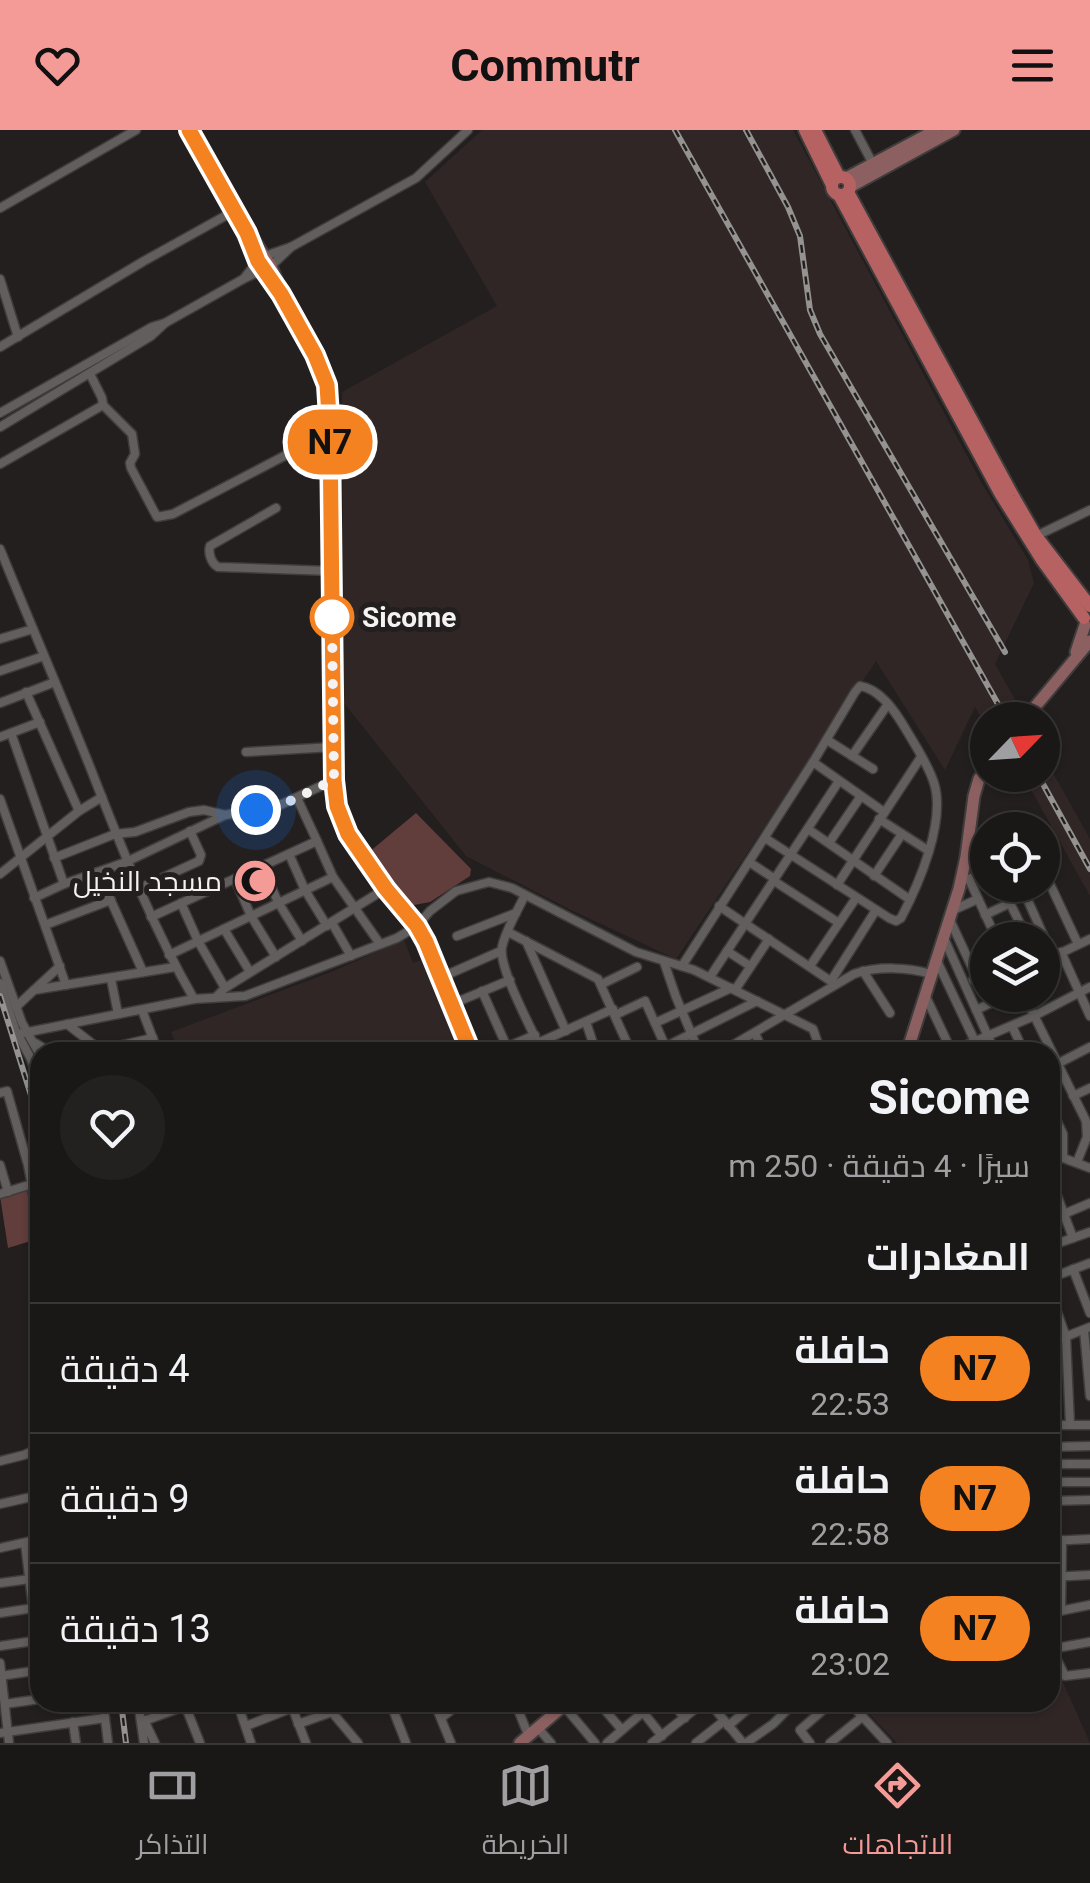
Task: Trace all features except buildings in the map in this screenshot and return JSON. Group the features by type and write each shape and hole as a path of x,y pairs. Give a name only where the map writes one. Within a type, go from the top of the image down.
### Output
{"main road":[{"path":"189,130 315,355 327,385 337,806 348,834 426,942 467,1042"},
{"path":"805,130 842,185 978,434 1088,618"},
{"path":"814,130 1000,493 1042,560 1088,618"},
{"path":"842,185 936,130"},
{"path":"842,185 954,130"},
{"path":"1073,661 1088,618"},
{"path":"1039,702 1090,642"},
{"path":"1073,661 1090,652"},
{"path":"910,1042 950,914 965,879 975,792"},
{"path":"529,1736 557,1712"}],"street":[{"path":"0,208 136,130"},
{"path":"0,427 264,263 416,178 468,130"},
{"path":"855,130 873,164"},
{"path":"0,347 234,211"},
{"path":"0,279 18,337"},
{"path":"0,413 152,327 166,323"},
{"path":"90,374 102,405 132,434 135,454 131,468 157,517 173,514 330,432"},
{"path":"0,464 102,405"},
{"path":"276,508 210,546 214,564 331,571"},
{"path":"1036,536 1090,510"},
{"path":"0,549 126,862 194,999"},
{"path":"1,635 33,629"},
{"path":"0,671 44,656"},
{"path":"0,703 55,682"},
{"path":"682,966 860,686 868,688 902,722 938,798 929,850 903,915 894,921 765,838"},
{"path":"26,692 79,812"},
{"path":"852,756 888,704"},
{"path":"0,737 40,722"},
{"path":"11,733 64,884"},
{"path":"828,740 874,770"},
{"path":"246,752 334,747"},
{"path":"837,885 921,757"},
{"path":"813,762 860,796 902,834 929,850"},
{"path":"34,898 126,862 225,816 271,808 334,780"},
{"path":"710,977 839,781"},
{"path":"0,874 102,796"},
{"path":"830,843 860,796"},
{"path":"298,798 332,877 380,944"},
{"path":"0,799 66,985"},
{"path":"54,858 189,812 204,810 225,816"},
{"path":"808,830 909,899"},
{"path":"138,889 199,861 201,854 190,831"},
{"path":"874,876 902,834"},
{"path":"151,917 316,841"},
{"path":"289,854 305,890 350,956"},
{"path":"749,862 839,923"},
{"path":"262,866 302,941"},
{"path":"98,872 143,972"},
{"path":"169,955 332,877"},
{"path":"970,877 965,879 970,886"},
{"path":"235,878 251,916 276,957"},
{"path":"25,1036 194,999 245,996 380,944 417,926 456,890 489,882 512,888 624,947 710,977 814,1029 818,1042"},
{"path":"216,997 386,889"},
{"path":"442,978 502,947 525,895"},
{"path":"810,966 856,898"},
{"path":"45,926 111,900"},
{"path":"970,961 950,914 971,902"},
{"path":"980,902 989,922"},
{"path":"986,915 1010,902 1017,922"},
{"path":"1058,902 1078,944"},
{"path":"181,904 225,988"},
{"path":"719,906 833,982"},
{"path":"833,982 876,910"},
{"path":"457,936 516,913"},
{"path":"495,922 510,980 537,1042"},
{"path":"224,929 250,972"},
{"path":"508,932 584,970 602,984 627,1042"},
{"path":"943,936 970,997"},
{"path":"655,1023 733,989 769,939"},
{"path":"1060,953 1090,939"},
{"path":"526,942 566,1031"},
{"path":"727,951 750,966"},
{"path":"936,958 974,1042 1090,987"},
{"path":"1060,960 1090,1016"},
{"path":"0,961 30,1054"},
{"path":"664,962 695,1042"},
{"path":"16,1007 60,966"},
{"path":"602,984 637,966"},
{"path":"34,990 176,967"},
{"path":"741,1042 833,982 862,971 916,970 931,974"},
{"path":"862,971 890,1013"},
{"path":"111,979 118,1014"},
{"path":"452,1004 510,980"},
{"path":"964,984 970,981"},
{"path":"0,984 30,1042"},
{"path":"482,991 505,1042"},
{"path":"924,994 946,1042"},
{"path":"525,1042 644,1001 663,1042"},
{"path":"679,1042 757,1001"},
{"path":"142,1010 154,1042"},
{"path":"977,1012 991,1042"},
{"path":"1032,1012 1046,1042"},
{"path":"586,1022 593,1042"},
{"path":"67,1024 89,1042"},
{"path":"1012,1026 1019,1042"},
{"path":"755,1033 759,1042"},
{"path":"25,1036 34,1042"},
{"path":"138,1042 153,1038"},
{"path":"1060,1062 1090,1047"},
{"path":"1060,1070 1087,1116 1087,1138 1077,1162"},
{"path":"1072,1096 1090,1088"},
{"path":"4,1092 30,1177"},
{"path":"1060,1128 1063,1157"},
{"path":"1060,1156 1090,1168"},
{"path":"0,1165 4,1193 30,1185"},
{"path":"1060,1203 1073,1238"},
{"path":"1064,1214 1090,1203"},
{"path":"1060,1243 1090,1232"},
{"path":"1060,1275 1090,1263"},
{"path":"1073,1270 1090,1313"},
{"path":"1060,1320 1066,1337 1070,1424"},
{"path":"1060,1339 1087,1328 1090,1396"},
{"path":"1060,1425 1090,1425"},
{"path":"1060,1447 1090,1446"},
{"path":"0,1461 30,1452"},
{"path":"1060,1464 1090,1464"},
{"path":"1060,1482 1090,1482"},
{"path":"0,1504 30,1497"},
{"path":"1060,1501 1090,1500"},
{"path":"1080,1539 1090,1531"},
{"path":"1090,1539 1062,1540 1061,1610 1090,1605"},
{"path":"0,1548 30,1541"},
{"path":"0,1583 30,1579 25,1542"},
{"path":"1062,1576 1090,1574"},
{"path":"0,1613 30,1609"},
{"path":"0,1646 30,1642"},
{"path":"1060,1646 1090,1642"},
{"path":"0,1663 4,1733 9,1743"},
{"path":"1060,1666 1065,1676 1090,1673"},
{"path":"1,1676 30,1672"},
{"path":"3,1704 30,1700"},
{"path":"104,1712 108,1743"},
{"path":"141,1712 144,1743"},
{"path":"142,1717 159,1712"},
{"path":"188,1712 200,1743"},
{"path":"241,1712 251,1743"},
{"path":"246,1726 276,1712"},
{"path":"294,1712 306,1743"},
{"path":"298,1724 331,1712 358,1743"},
{"path":"394,1712 406,1743"},
{"path":"438,1712 451,1743"},
{"path":"441,1718 449,1712"},
{"path":"519,1712 529,1736 551,1743"},
{"path":"572,1712 595,1743"},
{"path":"607,1712 622,1730"},
{"path":"607,1743 642,1712 662,1736"},
{"path":"679,1712 684,1718"},
{"path":"652,1743 692,1712"},
{"path":"716,1712 744,1743 785,1712"},
{"path":"696,1743 740,1712"},
{"path":"810,1743 800,1730 821,1712"},
{"path":"858,1712 882,1741"},
{"path":"142,1717 155,1743"},
{"path":"830,1743 862,1717"},
{"path":"4,1733 105,1718"},
{"path":"73,1722 76,1743"},
{"path":"35,1728 37,1743"}],"shaded area":[{"path":"482,130 793,130 981,482 1028,560 1034,583 995,664 1016,702 970,702 970,718 945,770 876,661 676,959 466,856 344,703 342,392 497,306 425,182"},
{"path":"1060,785 1090,839 1090,896 1060,842 1060,812 1043,812 1032,792 1060,792"},
{"path":"416,813 471,869 470,876 430,902 409,906 368,853"},
{"path":"404,940 413,963 427,958 460,1042 175,1042 171,1032"},
{"path":"27,1189 30,1241 8,1248 0,1196"},
{"path":"1060,1676 1090,1743 897,1743 868,1712 1060,1712"}],"railway":[{"path":"675,130 997,702"},
{"path":"746,130 800,236 810,310 820,334 1005,652"},
{"path":"1047,792 1090,869"},
{"path":"0,996 30,1092"},
{"path":"122,1712 126,1743"}],"bus line":[{"name":"N7","path":"189,130 247,233 258,261 315,355 327,385 337,806 359,852 426,942 467,1042"}],"place":[{"name":"Sicome","path":"332,617"},
{"name":"مسجد النخيل","path":"255,881"}],"route":[{"path":"256,810 286,803 334,780 332,617"}]}
